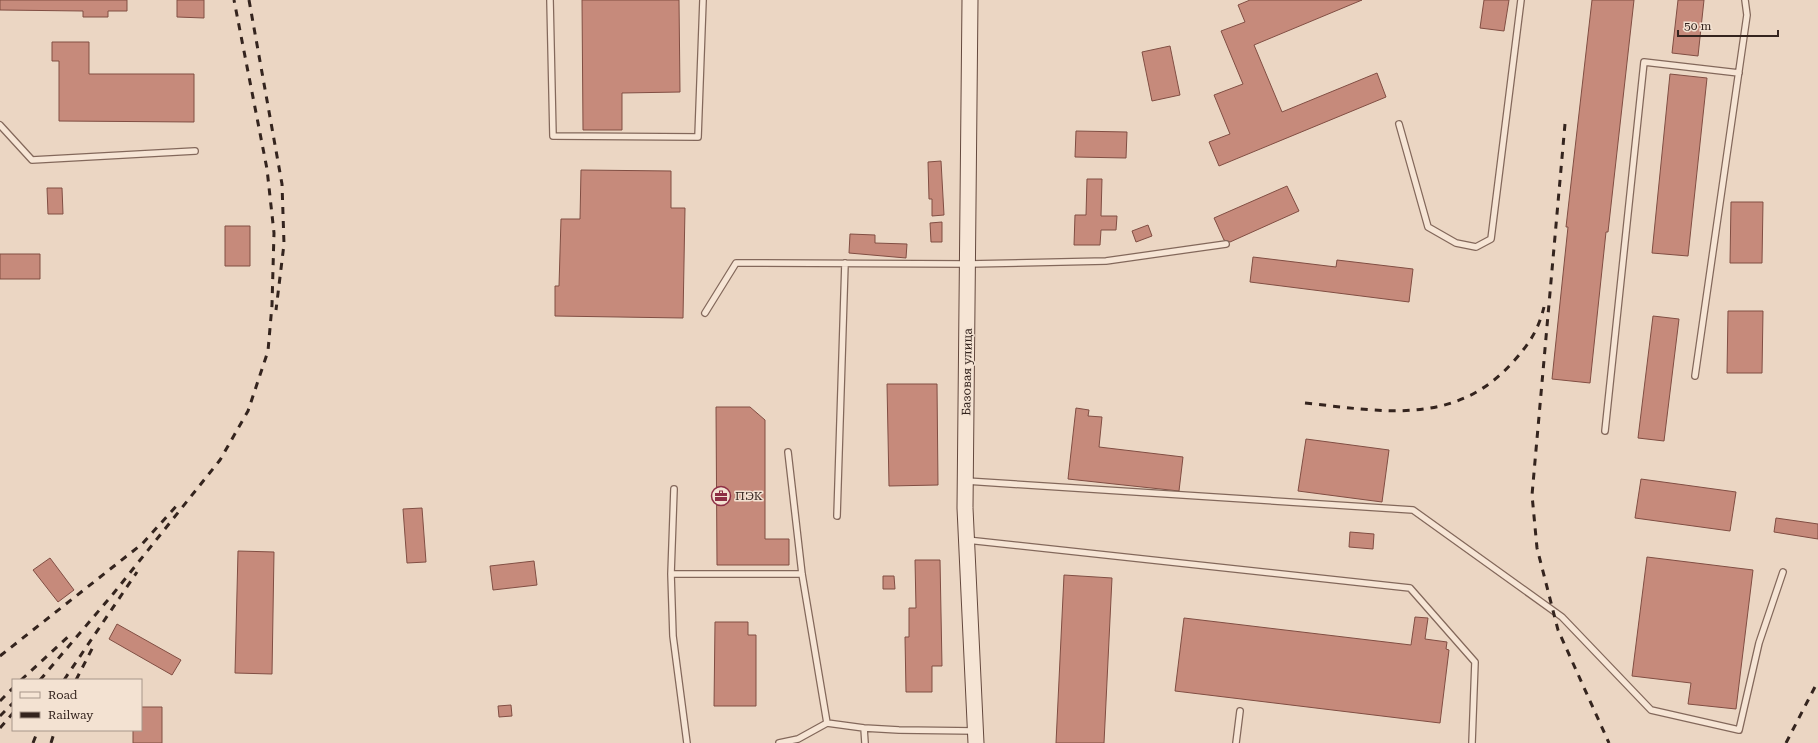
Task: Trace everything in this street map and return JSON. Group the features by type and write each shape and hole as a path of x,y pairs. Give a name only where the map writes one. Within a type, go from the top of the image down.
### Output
{"street":[{"name":"Базовая улица","path":"970,0 965,540 976,737"}],"lane":[{"path":"550,0 552,136 698,137 703,0"},
{"path":"1399,124 1428,227 1456,243 1476,247 1491,239 1521,0"},
{"path":"1695,376 1747,15 1745,0"},
{"path":"1605,431 1644,62 1739,73"},
{"path":"0,125 32,160 195,151"},
{"path":"705,313 736,263 968,264 1106,261 1226,244"},
{"path":"837,516 845,263"},
{"path":"788,452 802,574 827,723"},
{"path":"965,481 1413,510 1562,617 1651,710 1739,730 1759,643 1783,572"},
{"path":"674,489 671,574 673,636 687,743"},
{"path":"965,540 1410,588 1475,662 1472,743"},
{"path":"671,574 802,574"},
{"path":"1236,743 1240,711"},
{"path":"779,743 798,739 827,723 864,728 976,737"},
{"path":"864,728 864,743"}],"building":[{"path":"0,0 127,0 127,11 108,11 108,17 83,17 83,11 0,10"},
{"path":"177,0 204,0 204,18 177,17"},
{"path":"582,0 679,0 680,92 622,93 622,130 583,130"},
{"path":"1250,0 1362,0 1254,45 1282,112 1377,73 1386,97 1219,166 1209,142 1230,134 1214,95 1243,84 1221,31 1245,22 1238,5"},
{"path":"1484,0 1509,0 1504,31 1480,28"},
{"path":"1592,0 1634,0 1608,232 1606,232 1590,383 1552,379 1568,227 1566,227"},
{"path":"1678,0 1704,0 1698,56 1672,53"},
{"path":"52,42 89,42 89,74 194,74 194,122 59,121 59,61 52,61"},
{"path":"1170,46 1180,95 1152,101 1142,52"},
{"path":"1670,74 1707,78 1688,256 1652,253"},
{"path":"1076,131 1127,132 1126,158 1075,157"},
{"path":"941,161 944,215 932,216 932,199 929,199 928,162"},
{"path":"581,170 671,171 671,208 685,208 683,318 555,316 555,286 559,286 561,219 580,219"},
{"path":"1087,179 1102,179 1101,216 1117,216 1116,230 1101,230 1100,245 1074,245 1075,215 1086,215"},
{"path":"1287,186 1299,211 1230,242 1224,240 1214,218"},
{"path":"47,188 62,188 63,214 48,214"},
{"path":"1731,202 1763,202 1762,263 1730,263"},
{"path":"942,222 942,242 931,242 930,223"},
{"path":"1148,225 1152,236 1136,242 1132,231"},
{"path":"225,226 250,226 250,266 225,266"},
{"path":"850,234 875,235 875,243 907,244 906,258 849,253"},
{"path":"0,254 40,254 40,279 0,279"},
{"path":"1253,257 1336,267 1337,260 1413,269 1409,302 1250,282"},
{"path":"1728,311 1763,311 1762,373 1727,373"},
{"path":"1653,316 1679,319 1664,441 1638,438"},
{"path":"887,384 937,384 938,485 889,486"},
{"path":"716,407 750,407 765,420 765,539 789,539 789,565 717,565"},
{"path":"1076,408 1089,410 1088,416 1102,417 1099,447 1183,457 1179,491 1068,479"},
{"path":"1306,439 1389,450 1382,502 1298,491"},
{"path":"1641,479 1736,492 1730,531 1635,518"},
{"path":"422,508 426,562 407,563 403,509"},
{"path":"1776,518 1818,524 1818,539 1774,532"},
{"path":"1350,532 1374,534 1373,549 1349,547"},
{"path":"238,551 274,552 272,674 235,673"},
{"path":"1647,557 1753,570 1736,709 1688,704 1691,683 1632,676"},
{"path":"50,558 74,590 58,602 33,570"},
{"path":"915,560 940,560 942,666 932,666 932,692 906,692 905,637 909,637 909,608 916,608"},
{"path":"534,561 537,585 493,590 490,566"},
{"path":"1064,575 1112,578 1104,743 1056,743"},
{"path":"883,576 894,576 895,589 883,589"},
{"path":"1415,617 1428,618 1425,639 1447,642 1446,649 1449,650 1440,723 1175,691 1184,618 1411,645"},
{"path":"715,622 748,622 748,635 756,635 756,706 714,706"},
{"path":"117,624 181,660 172,675 109,639"},
{"path":"511,705 512,716 499,717 498,706"},
{"path":"142,707 162,707 162,743 133,743 133,731 142,731"}],"railway":[{"path":"41,679 113,594 220,460 248,411 268,351 272,305 274,233 267,169 234,0"},
{"path":"249,0 282,184 284,244 276,310"},
{"path":"1565,124 1532,495 1537,548 1558,630 1609,743"},
{"path":"1305,403 1389,411 1416,410 1442,406 1467,397 1491,383 1519,355 1536,330 1544,307"},
{"path":"0,656 142,544 180,502"},
{"path":"65,679 137,572"},
{"path":"22,679 71,634"},
{"path":"77,679 95,643"},
{"path":"1786,743 1818,681"},
{"path":"0,701 12,689"},
{"path":"0,716 12,704"},
{"path":"0,728 12,714"},
{"path":"33,743 38,731"},
{"path":"51,743 55,731"}],"place":[{"name":"ПЭК","path":"721,496"}]}
